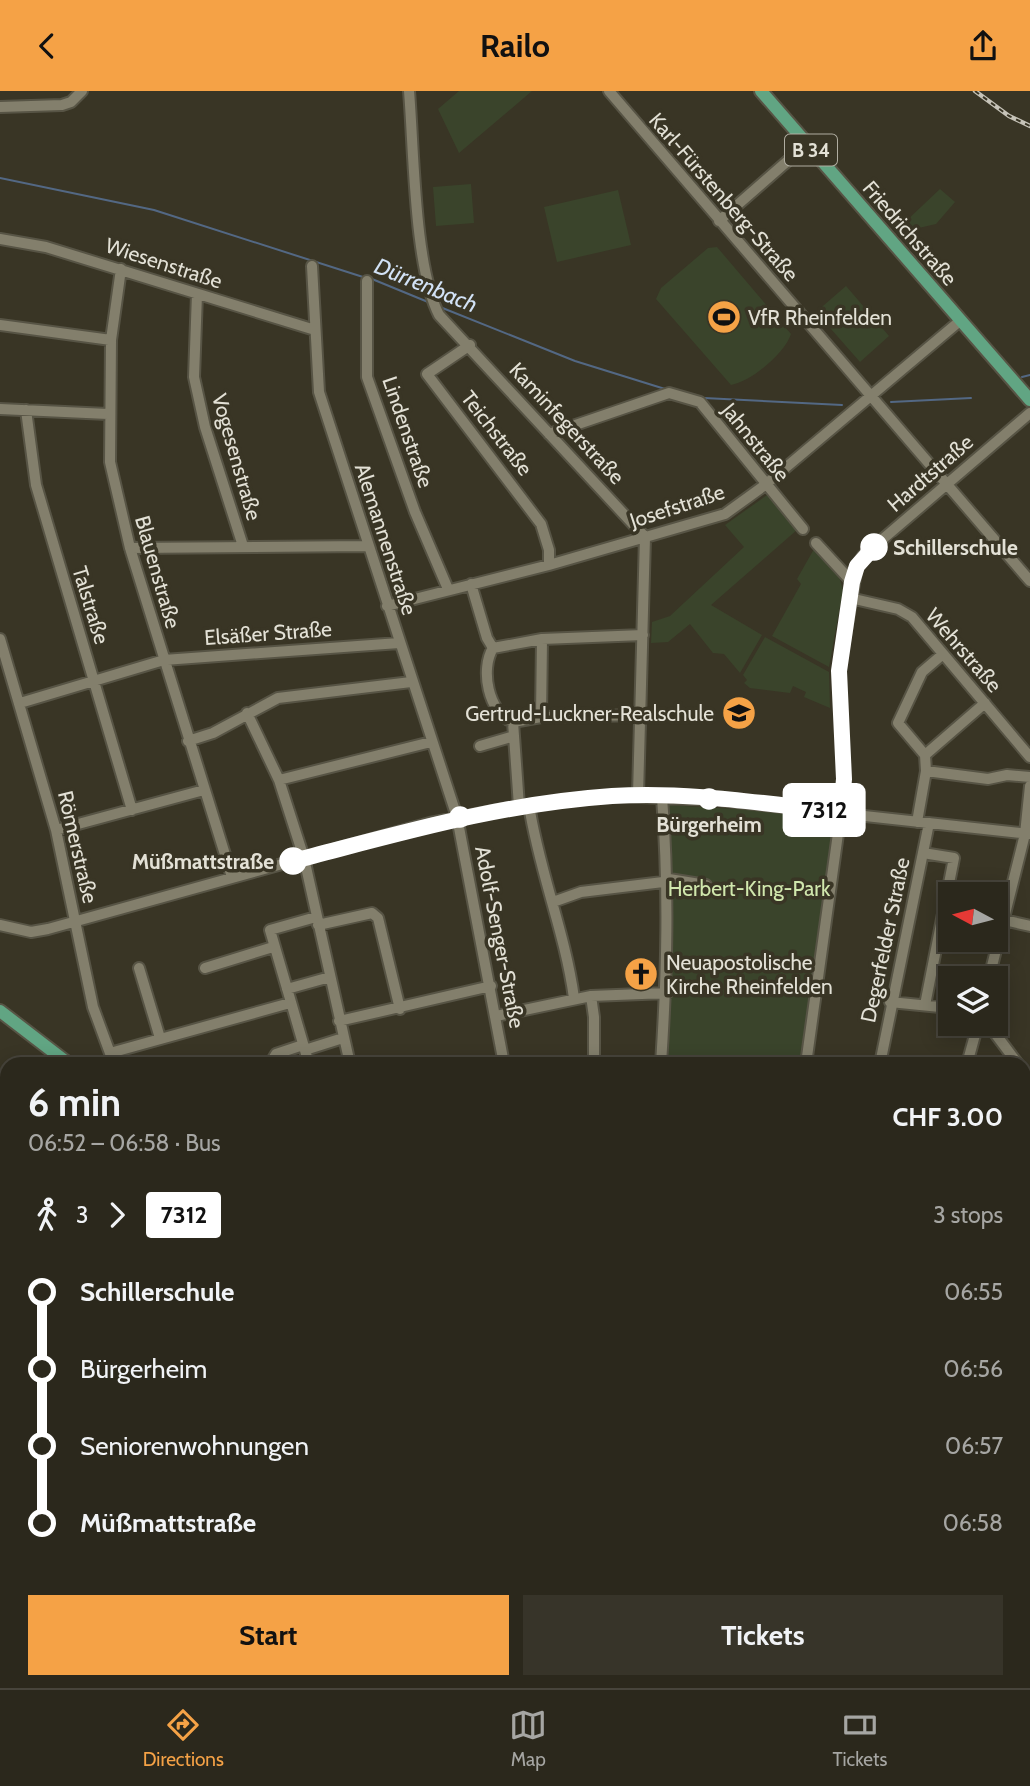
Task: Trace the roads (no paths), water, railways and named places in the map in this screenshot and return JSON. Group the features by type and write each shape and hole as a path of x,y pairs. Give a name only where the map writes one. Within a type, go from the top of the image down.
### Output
{"main road":[{"name":"Friedrichstraße","path":"761,91 1030,400"},
{"path":"0,1011 60,1057"}],"street":[{"path":"0,107 62,105 71,102 82,91"},
{"name":"Kaminfegerstraße","path":"409,91 422,247 430,298 439,315 470,345 645,537"},
{"name":"Karl-Fürstenberg-Straße","path":"608,91 869,396 948,482 1030,581"},
{"path":"719,221 807,144"},
{"name":"Wiesenstraße","path":"0,239 46,247 315,330"},
{"name":"Alemannenstraße","path":"312,266 319,392 457,817"},
{"name":"Blauenstraße","path":"121,269 111,340 108,414 110,462 130,548 232,877"},
{"name":"Lindenstraße","path":"367,281 367,377 415,512 448,589"},
{"name":"Vogesenstraße","path":"197,294 194,377 205,427 243,546"},
{"name":"Josefstraße","path":"387,606 549,565 715,518 737,507 765,485 961,320"},
{"path":"0,325 111,340"},
{"name":"Teichstraße","path":"470,345 426,374 541,524 549,550 549,565"},
{"name":"Jahnstraße","path":"549,434 669,393 700,401 803,529"},
{"path":"0,409 108,414"},
{"name":"Talstraße","path":"26,410 36,485 132,810"},
{"name":"Hardtstraße","path":"807,1057 841,812 844,779 838,687 852,582 863,556 1030,413"},
{"path":"638,796 645,537"},
{"path":"816,543 852,582"},
{"path":"130,548 368,546"},
{"path":"471,584 487,638 493,648"},
{"name":"Wehrstraße","path":"850,598 898,609 912,617 1030,757"},
{"path":"493,648 542,639 643,635"},
{"name":"Römerstraße","path":"0,639 55,830 75,913 74,922 93,1007 111,1057"},
{"path":"541,717 542,639"},
{"name":"Elsäßer Straße","path":"20,703 164,660 399,643"},
{"path":"493,648 486,663 492,698 504,718 513,722 541,717 640,715"},
{"path":"943,655 922,672 898,723 925,755 985,703"},
{"path":"188,741 213,733 263,703 296,694 411,682"},
{"path":"247,713 279,780 304,858 348,1057"},
{"path":"513,722 524,806 569,957 574,998"},
{"path":"480,746 514,736"},
{"path":"279,780 431,742"},
{"name":"Degerfelder Straße","path":"881,1057 890,1002 923,853 925,755"},
{"path":"926,771 988,779 1007,775 1030,777"},
{"path":"1008,905 1027,834 1030,786"},
{"path":"55,830 204,790"},
{"path":"0,925 31,932 457,817 524,806 638,796 662,797 841,812 1027,834"},
{"path":"662,797 669,879 667,993 662,1057"},
{"name":"Adolf-Senger-Straße","path":"457,817 503,1057"},
{"path":"923,853 954,857 925,1005"},
{"path":"553,902 581,892 669,879 706,884"},
{"path":"307,1057 273,947 270,929 372,913 378,918 400,1009"},
{"path":"1008,921 1030,926"},
{"path":"205,968 273,947"},
{"path":"139,968 160,1038"},
{"path":"287,989 330,977"},
{"path":"339,1021 491,986"},
{"path":"496,1016 574,998 667,993"},
{"path":"591,996 594,1057"},
{"path":"890,1002 938,1007"},
{"path":"117,1057 160,1038 290,1003"},
{"path":"969,1057 975,1036"},
{"path":"997,1036 1013,1057"},
{"path":"274,1057 276,1053 343,1038"}],"waterway":[{"name":"Dürrenbach","path":"0,178 154,210 363,277"},
{"name":"Dürrenbach","path":"372,279 428,302"},
{"name":"Dürrenbach","path":"440,307 575,361 665,389"},
{"name":"Dürrenbach","path":"1022,377 1030,375"},
{"name":"Dürrenbach","path":"704,398 842,405"},
{"name":"Dürrenbach","path":"891,402 971,398"}],"railway":[{"path":"975,91 1009,116 1030,126"}],"place":[{"name":"VfR Rheinfelden","path":"724,317"},
{"name":"Schillerschule","path":"874,547"},
{"name":"Gertrud-Luckner-Realschule","path":"739,713"},
{"name":"Bürgerheim","path":"709,799"},
{"name":"Müßmattstraße","path":"293,861"},
{"name":"Neuapostolische Kirche Rheinfelden","path":"641,974"}],"park label":[{"name":"Herbert-King-Park","path":"749,888"}]}
